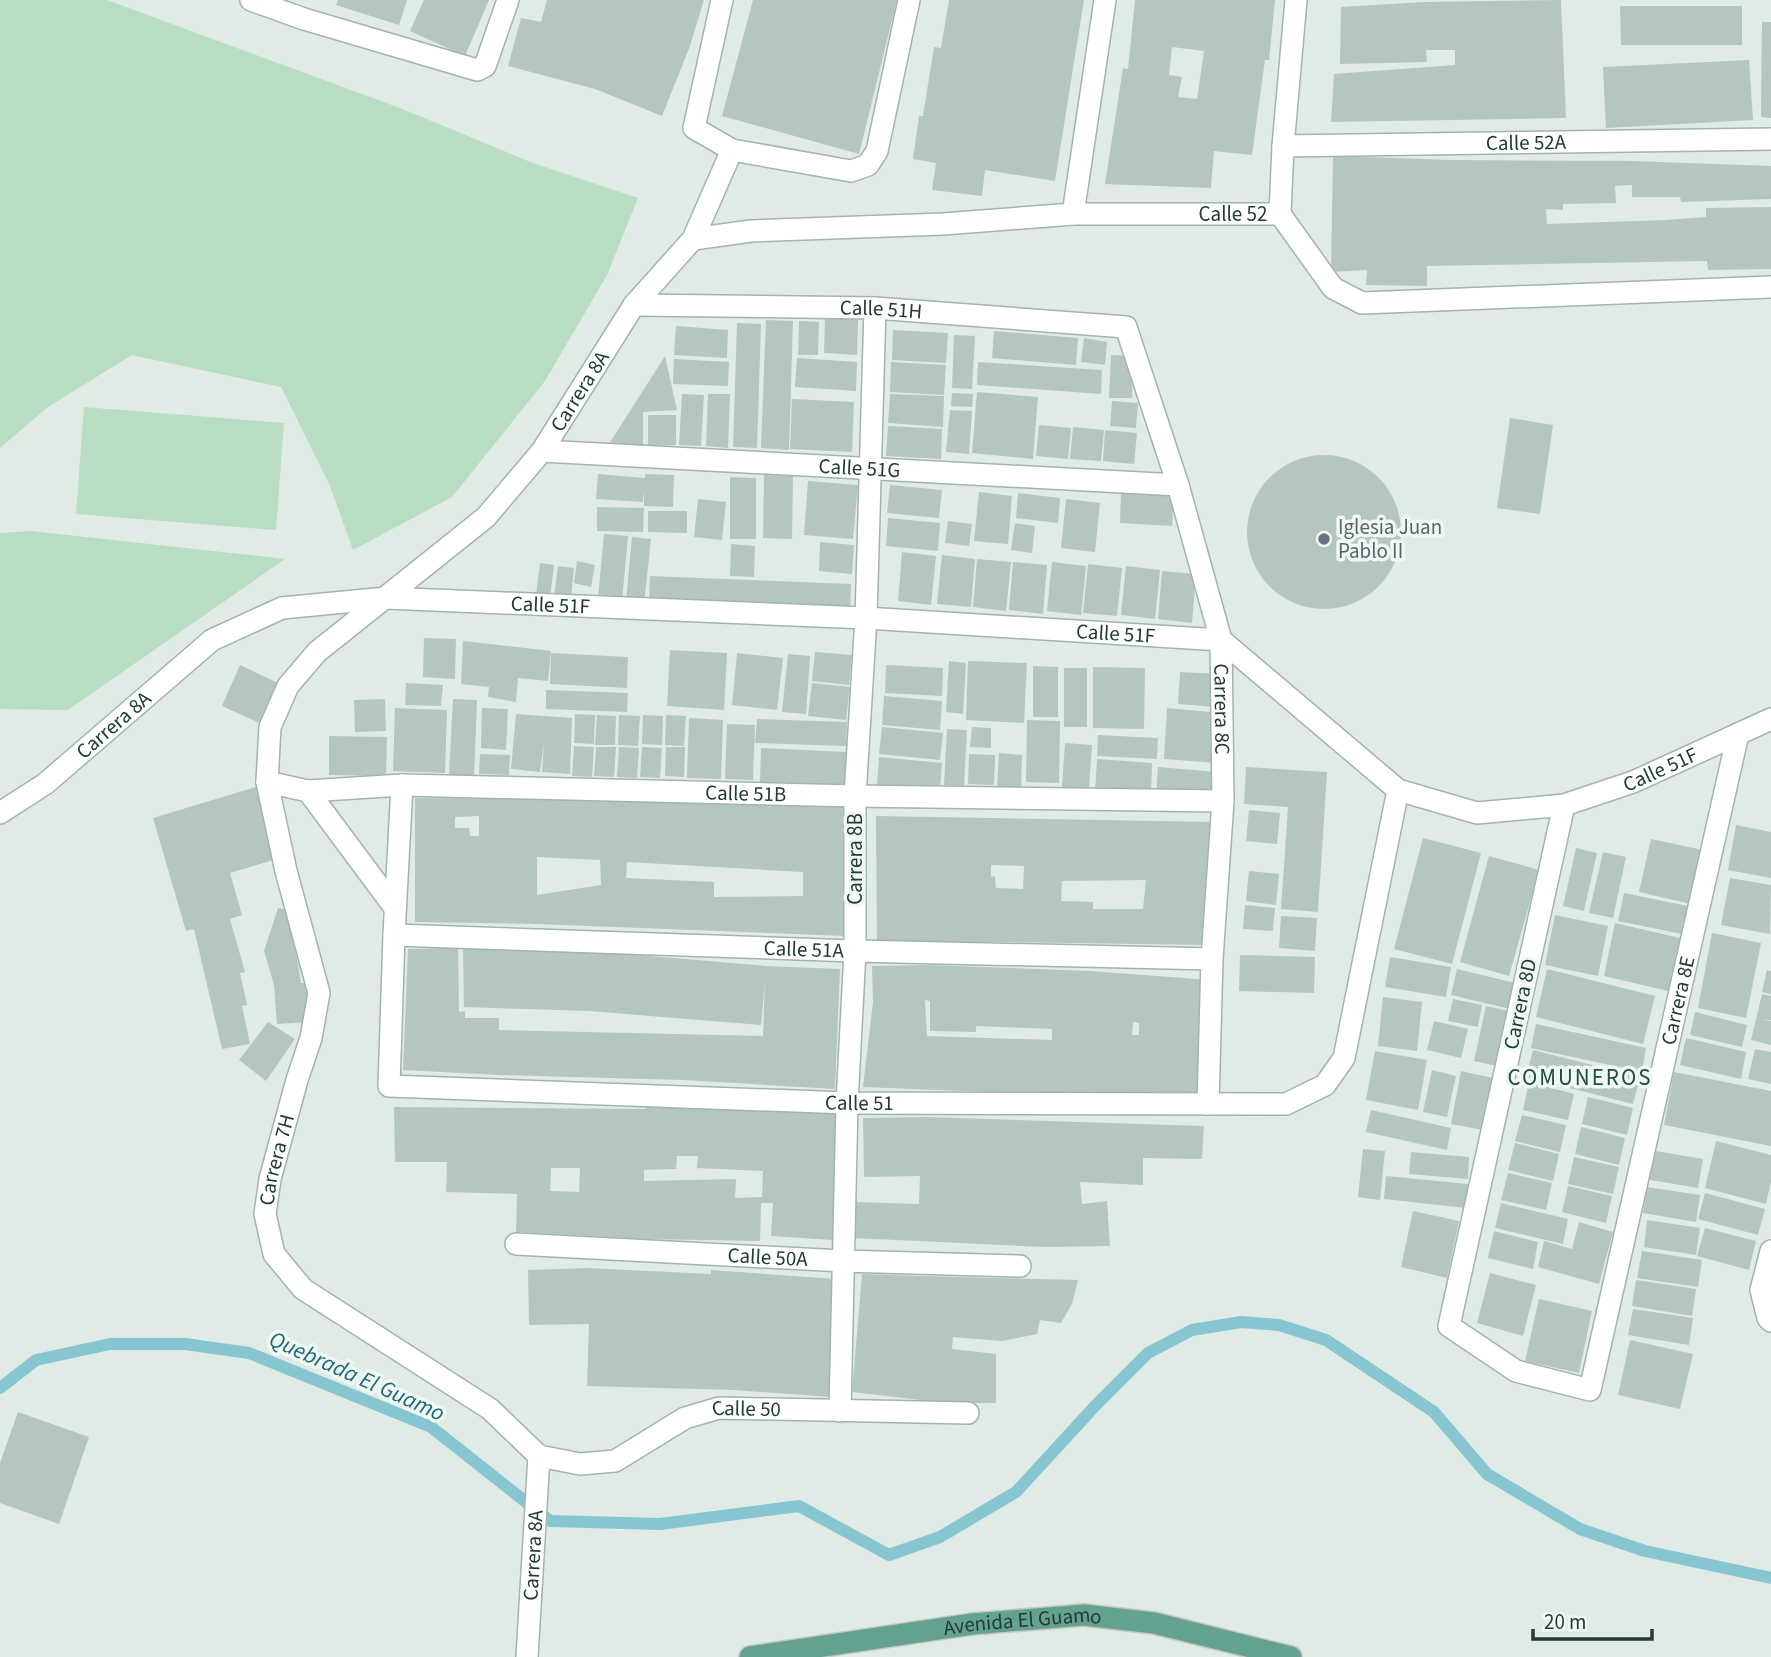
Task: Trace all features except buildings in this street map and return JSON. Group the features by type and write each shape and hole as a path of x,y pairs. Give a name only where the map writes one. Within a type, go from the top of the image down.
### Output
{"main road":[{"name":"Avenida El Guamo","path":"750,1657 972,1625 1084,1615 1154,1623 1291,1657"}],"street":[{"path":"251,0 308,10 477,71 485,66 508,0"},
{"path":"722,0 694,128 732,150 851,171 868,165 877,151 909,0"},
{"path":"1073,214 1105,0"},
{"path":"1280,214 1296,0"},
{"name":"Calle 52A","path":"1283,146 1771,139"},
{"name":"Carrera 8A","path":"267,782 270,727 288,686 317,652 486,517 542,451 634,305 693,239 732,150"},
{"name":"Calle 52","path":"693,239 751,231 943,224 1073,214 1280,214 1333,288 1362,303 1771,287"},
{"name":"Calle 51H","path":"634,305 875,308 1126,327"},
{"name":"Carrera 8B","path":"840,1411 847,1103 855,951 855,796 866,618 875,308"},
{"name":"Carrera 8C","path":"1126,327 1178,485 1221,640 1223,801 1212,959 1208,1104"},
{"name":"Calle 51G","path":"542,451 1178,485"},
{"name":"Carrera 8A","path":"0,813 45,784 212,640 282,608 386,598"},
{"name":"Calle 51F","path":"386,598 866,618 1221,640 1398,790 1477,813 1563,805 1633,782 1771,719"},
{"name":"Carrera 8E","path":"1449,1326 1516,1371 1590,1390 1738,734"},
{"name":"Calle 51B","path":"267,782 308,791 402,785 855,796 1223,801"},
{"name":"Carrera 7H","path":"267,782 286,871 319,993 311,1038 270,1179 265,1214 274,1254 303,1289 490,1409 539,1456"},
{"path":"394,935 402,785"},
{"name":"Calle 51","path":"394,935 389,1086 847,1103 1286,1104 1325,1085 1344,1058 1398,790"},
{"path":"308,791 395,908"},
{"name":"Carrera 8D","path":"1449,1326 1563,805"},
{"name":"Calle 51A","path":"394,935 855,951 1212,959"},
{"name":"Calle 50A","path":"516,1244 843,1261 1020,1266"},
{"path":"1770,1320 1761,1290 1771,1251"},
{"name":"Calle 50","path":"539,1456 580,1464 615,1461 685,1418 719,1408 968,1413"},
{"name":"Carrera 8A","path":"527,1657 539,1456"}],"green space":[{"path":"0,0 107,0 400,108 533,163 638,198 607,275 545,381 452,497 353,550 330,486 281,387 132,355 48,407 0,448"},
{"path":"84,407 284,423 276,530 76,514"},
{"path":"31,531 285,559 68,710 0,709 0,533"}],"waterway":[{"name":"Quebrada El Guamo","path":"0,1388 36,1360 110,1344 185,1344 249,1353 431,1427 550,1521 660,1524 799,1506 889,1555 940,1537 1016,1492 1148,1353 1192,1330 1241,1322 1279,1325 1326,1340 1434,1412 1487,1474 1580,1529 1645,1551 1771,1578"}],"place":[{"name":"Iglesia Juan Pablo II","path":"1324,539"}],"district":[{"name":"COMUNEROS","path":"1580,1077"}]}
